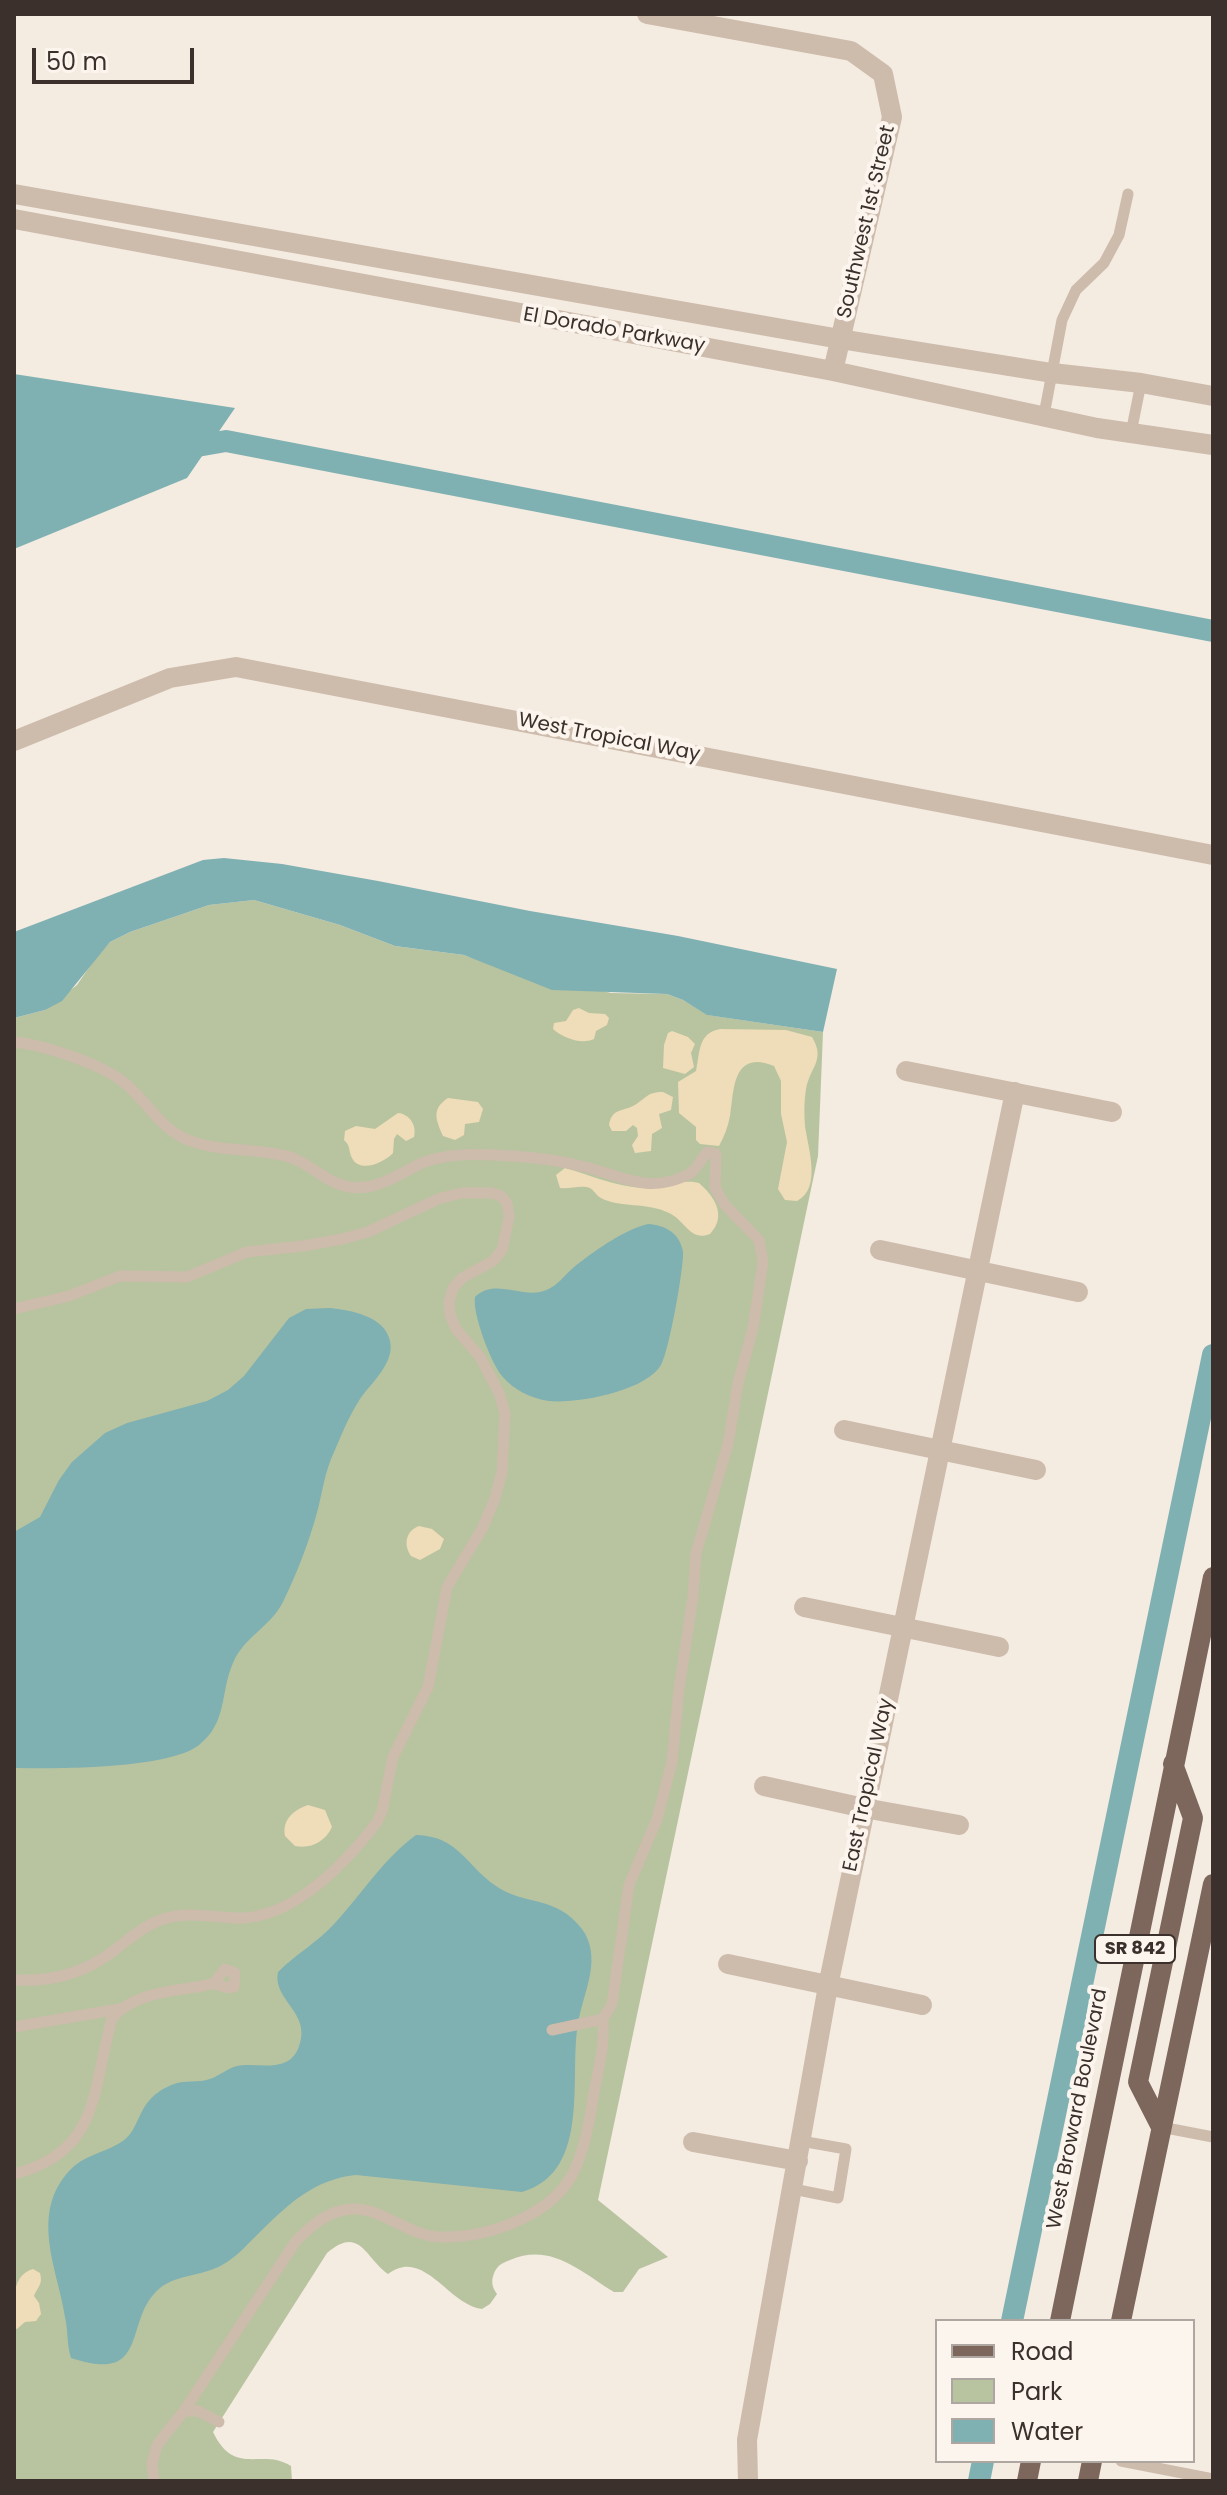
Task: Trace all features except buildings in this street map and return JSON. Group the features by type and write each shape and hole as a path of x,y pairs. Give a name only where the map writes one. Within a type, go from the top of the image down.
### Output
{"main road":[{"name":"West Broward Boulevard","path":"1060,2319 1213,1577"},
{"path":"1161,2127 1138,2082 1193,1818 1173,1764"},
{"name":"SR 842","path":"1121,2319 1213,1884"}],"street":[{"name":"Southwest 1st Street","path":"647,14 851,51 883,74 892,117 833,371"},
{"name":"El Dorado Parkway","path":"14,194 840,339 1213,396"},
{"name":"El Dorado Parkway","path":"14,219 833,371 1131,433 1213,445"},
{"name":"West Tropical Way","path":"14,741 170,678 236,667 1213,855"},
{"path":"906,1071 1112,1112"},
{"name":"East Tropical Way","path":"748,2481 747,2440 828,1986 1015,1092"},
{"path":"880,1250 1078,1292"},
{"path":"844,1430 1036,1470"},
{"path":"804,1607 999,1647"},
{"path":"764,1786 959,1825"},
{"path":"728,1964 922,2005"},
{"path":"693,2142 800,2151"}],"lane":[{"path":"1044,415 1062,320 1076,290 1104,263 1119,235 1128,194"},
{"path":"279,268 285,241"},
{"path":"1131,433 1141,383"},
{"path":"14,1042 46,1049 111,1074 125,1083 167,1129 179,1136 213,1148 290,1157 350,1187 372,1186 392,1180 421,1164 466,1155 541,1159 591,1169 623,1180 659,1184 689,1174 708,1152 716,1154 713,1174 715,1188 725,1205 759,1240 763,1262 753,1328 738,1383 728,1444 696,1553 672,1762 657,1819 629,1885 612,2004 603,2019 602,2054 584,2142 574,2171 559,2192 542,2207 522,2218 470,2235 424,2235 363,2209 332,2213 315,2222 296,2241 184,2411 157,2445 152,2464 154,2481"},
{"path":"14,1309 69,1296 120,1276 187,1277 247,1252 342,1239 368,1232 438,1199 461,1193 492,1193 501,1196 507,1203 509,1217 502,1250 493,1261 462,1278 453,1288 449,1301 450,1315 456,1329 480,1357 499,1393 505,1413 502,1472 482,1529 447,1587 428,1687 393,1757 377,1822 321,1881 300,1899 278,1910 256,1917 197,1914 161,1920 93,1966 48,1979 14,1980"},
{"path":"14,2027 120,2009 147,1997 214,1983"},
{"path":"14,2174 34,2169 55,2157 83,2129 90,2112 112,2018 120,2009"},
{"path":"552,2030 603,2019"},
{"path":"1161,2127 1213,2137"},
{"path":"793,2189 838,2198 846,2149 800,2151"},
{"path":"184,2411 198,2411 219,2422"},
{"path":"1127,2463 1163,2475 1213,2479"}],"green space":[{"path":"254,900 340,925 395,946 464,955 496,966 611,993 667,994 708,1015 823,1032 818,1156 598,2200 668,2257 639,2269 623,2292 614,2292 565,2262 552,2257 525,2255 500,2265 492,2283 497,2294 482,2309 458,2298 425,2272 401,2268 388,2274 355,2243 338,2245 327,2253 213,2432 230,2454 240,2458 270,2459 291,2466 292,2481 14,2481 14,1018 45,1010 77,985 110,942 130,932 209,905"}],"sand":[{"path":"579,1008 589,1013 605,1014 609,1018 607,1025 596,1031 594,1039 572,1040 553,1029 554,1023 566,1021 573,1010"},
{"path":"720,1029 786,1030 812,1037 816,1045 817,1058 808,1081 804,1108 811,1177 805,1195 797,1201 785,1200 778,1189 787,1142 781,1114 781,1081 774,1066 750,1063 738,1075 726,1132 719,1146 700,1144 696,1140 696,1127 679,1113 678,1082 696,1071 704,1039"},
{"path":"672,1031 688,1037 695,1044 691,1053 694,1067 685,1074 663,1068 664,1045 668,1033"},
{"path":"663,1092 673,1097 671,1110 659,1114 662,1128 652,1134 651,1151 635,1153 632,1145 638,1136 637,1128 633,1125 626,1131 612,1131 610,1120 617,1112 649,1095"},
{"path":"448,1098 478,1102 483,1109 479,1122 465,1124 464,1135 455,1140 443,1136 437,1120 439,1106"},
{"path":"398,1113 412,1121 414,1137 406,1141 397,1134 393,1153 389,1156 372,1165 356,1163 344,1140 345,1131 356,1126 375,1129"},
{"path":"565,1168 631,1187 699,1183 714,1201 718,1220 710,1234 697,1235 675,1216 661,1210 608,1201 586,1187 560,1188 556,1175"},
{"path":"419,1526 432,1529 444,1539 440,1549 420,1560 411,1556 407,1543 411,1531"},
{"path":"308,1805 325,1810 332,1827 326,1837 317,1843 295,1846 285,1836 285,1825 294,1813"},
{"path":"33,2269 41,2277 34,2296 41,2314 36,2321 25,2322 17,2329 14,2328 16,2285 25,2273"}],"water":[{"path":"14,374 235,408 187,478 14,549"},
{"path":"224,858 282,864 378,881 678,936 837,969 823,1032 707,1015 667,994 552,990 464,955 395,946 340,925 254,900 209,905 130,932 110,942 62,1001 45,1010 14,1018 14,932 203,860"},
{"path":"648,1224 671,1231 679,1240 683,1252 668,1344 661,1365 653,1374 610,1394 561,1401 542,1400 523,1393 502,1376 479,1326 475,1297 490,1289 532,1293 546,1290 603,1246"},
{"path":"330,1308 374,1320 387,1332 391,1349 389,1357 344,1428 326,1474 311,1533 283,1602 233,1663 215,1727 199,1745 163,1759 110,1766 14,1768 14,1532 40,1517 72,1462 105,1433 127,1423 207,1401 228,1390 244,1376 289,1318 306,1309"},
{"path":"416,1835 431,1837 452,1846 486,1878 507,1892 562,1911 582,1929 588,1940 591,1962 576,2040 573,2117 569,2142 560,2163 545,2181 522,2192 356,2175 326,2182 289,2205 227,2262 160,2288 141,2316 132,2345 125,2356 114,2363 97,2364 71,2358 48,2224 57,2187 75,2165 126,2138 145,2106 161,2091 178,2083 210,2079 237,2066 279,2064 293,2057 298,2049 301,2026 281,1991 278,1972 328,1930 383,1865"}],"waterway":[{"path":"180,449 226,441 1213,631"},
{"path":"1012,2319 1213,1355"},
{"path":"979,2481 983,2463"}]}
